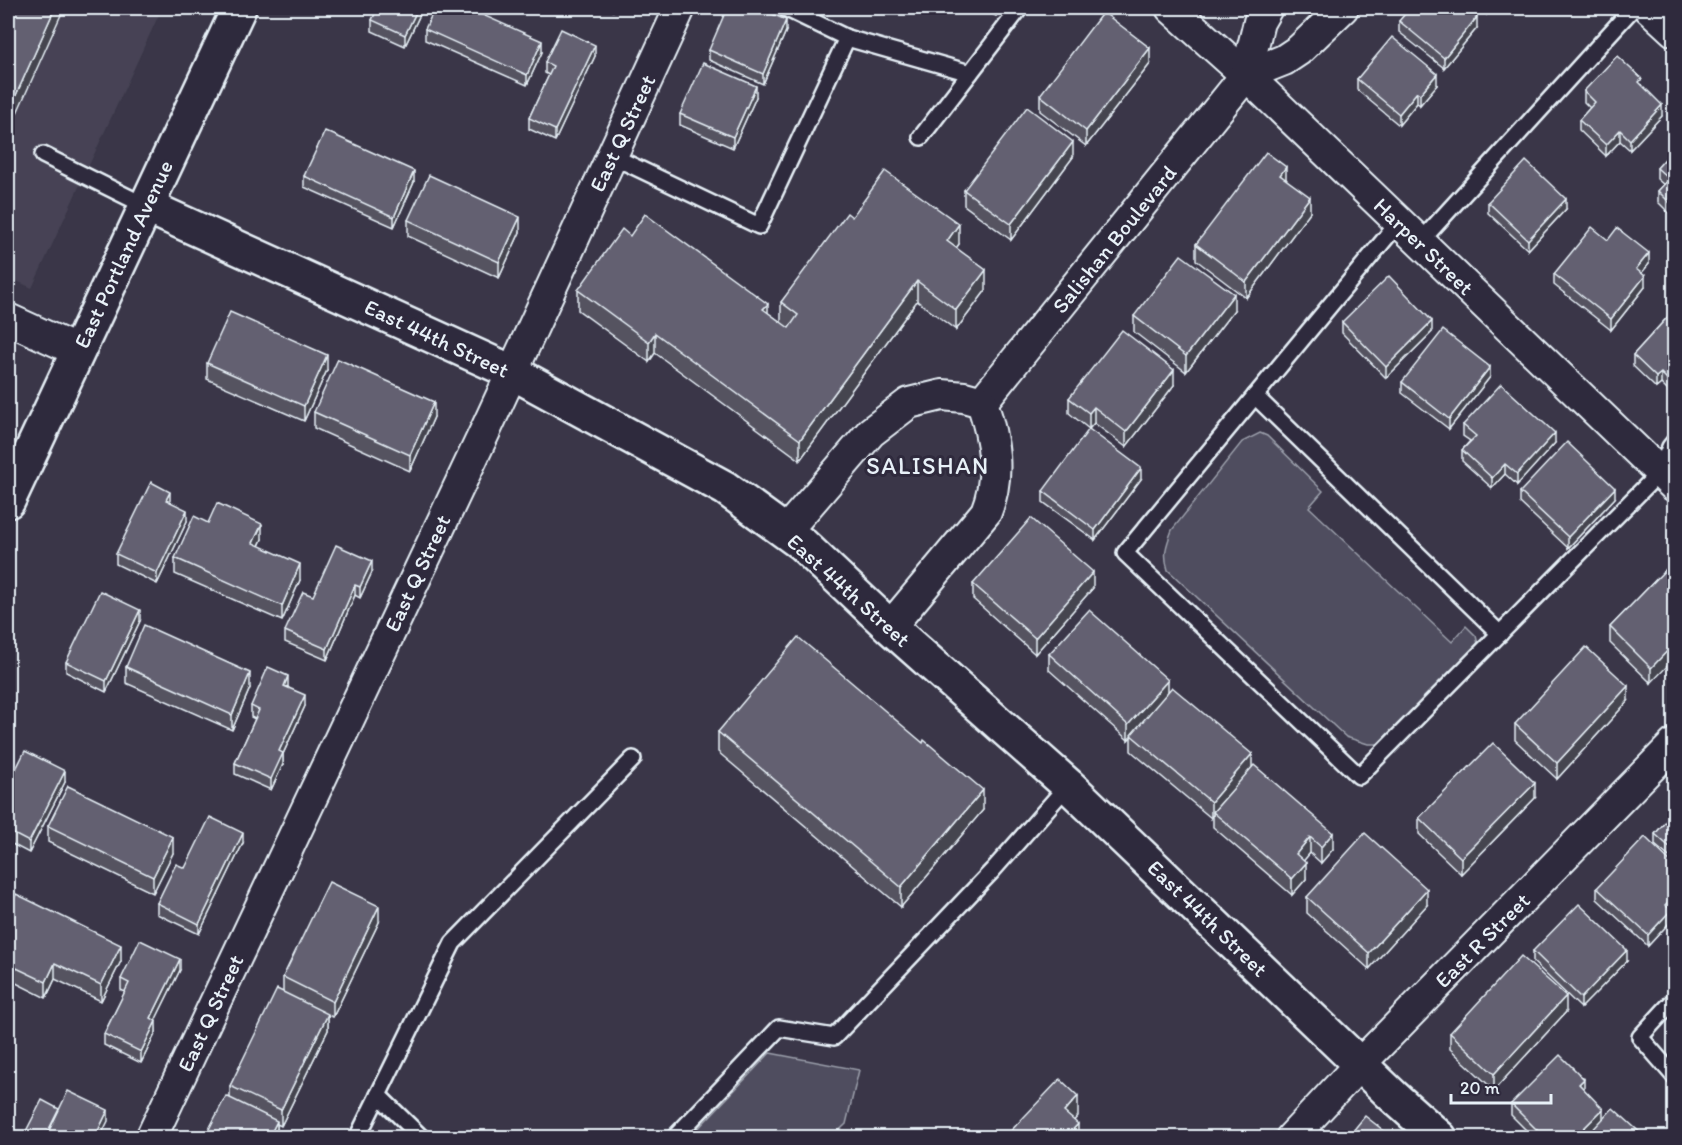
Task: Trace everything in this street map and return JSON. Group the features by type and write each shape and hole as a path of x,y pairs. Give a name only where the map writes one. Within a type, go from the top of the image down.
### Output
{"street":[{"name":"East Portland Avenue","path":"8,501 238,8"},
{"name":"East Q Street","path":"151,1137 512,372 680,8"},
{"name":"Harper Street","path":"1171,8 1246,75 1667,479"},
{"name":"Salishan Boulevard","path":"982,402 1246,75 1259,22 1267,8"},
{"name":"Salishan Boulevard","path":"1246,75 1284,60 1299,50 1343,8"},
{"path":"1649,8 1674,31"},
{"name":"East 44th Street","path":"146,206 512,372 725,489 802,544 890,627 1068,785 1360,1064 1440,1137"},
{"path":"8,319 78,351"},
{"path":"785,532 872,432 909,403 942,395 964,397 982,402 992,433 995,458 993,487 986,512 890,627"},
{"name":"East R Street","path":"1291,1137 1674,744"}],"lane":[{"path":"785,8 847,38 970,73"},
{"path":"921,137 1020,8"},
{"path":"1420,242 1634,8"},
{"path":"612,156 759,226 847,38"},
{"path":"44,155 146,206"},
{"path":"1399,222 1125,553 1359,776 1500,634 1667,479 1670,447 1674,442"},
{"path":"1255,396 1500,634"},
{"path":"357,1137 453,944 633,759"},
{"path":"674,1137 779,1028 834,1037 993,870 1068,785"},
{"path":"1674,1000 1640,1037 1674,1076"},
{"path":"378,1095 422,1137"}],"shaded area":[{"path":"8,8 162,8 32,288 8,277"},
{"path":"1260,433 1267,436 1323,491 1309,507 1452,642 1466,626 1476,636 1478,644 1380,744 1368,744 1346,737 1168,570 1166,550 1172,530 1242,442"},
{"path":"770,1053 859,1070 846,1124 832,1137 690,1137"}],"building":[{"path":"8,8 55,8 8,113"},
{"path":"378,8 418,8 405,35 372,20"},
{"path":"435,8 467,8 542,41 527,75 425,29"},
{"path":"727,8 758,8 786,20 763,74 709,50"},
{"path":"1410,8 1466,8 1477,17 1444,58 1399,21"},
{"path":"1103,12 1150,48 1086,131 1040,95"},
{"path":"561,29 595,45 555,130 529,118 553,66 545,62"},
{"path":"1392,37 1437,74 1420,94 1417,92 1399,114 1357,79"},
{"path":"1617,56 1642,79 1639,82 1662,105 1630,140 1620,130 1606,145 1579,120 1595,102 1584,91"},
{"path":"703,63 756,86 733,137 680,114"},
{"path":"1027,107 1073,142 1011,224 964,190"},
{"path":"325,131 414,171 394,217 304,176"},
{"path":"1674,149 1674,207 1658,191 1669,179 1657,168"},
{"path":"1266,152 1286,167 1280,175 1310,197 1246,282 1196,244"},
{"path":"1526,161 1566,199 1528,240 1488,202"},
{"path":"885,171 959,224 947,241 986,270 956,310 917,281 800,440 655,333 649,342 578,290 622,229 630,236 645,214 768,304 763,309 789,328 798,315 781,302 847,213 852,217"},
{"path":"429,175 520,217 499,262 408,220"},
{"path":"1592,227 1608,240 1617,228 1649,253 1636,269 1645,276 1611,319 1554,274"},
{"path":"1181,255 1234,294 1186,356 1134,316"},
{"path":"1389,276 1432,321 1386,367 1342,322"},
{"path":"1674,310 1674,386 1661,373 1656,377 1633,355"},
{"path":"230,312 327,355 304,406 207,363"},
{"path":"1122,330 1174,370 1126,432 1094,407 1089,413 1069,398"},
{"path":"1443,330 1490,367 1449,419 1402,382"},
{"path":"338,359 434,402 410,455 314,412"},
{"path":"1501,384 1555,433 1517,474 1505,464 1492,478 1462,450 1476,436 1463,425"},
{"path":"1089,429 1141,468 1095,530 1043,491"},
{"path":"1567,442 1615,488 1568,537 1520,492"},
{"path":"151,482 170,492 166,500 187,510 157,573 116,554"},
{"path":"217,503 262,524 253,543 300,564 282,606 175,558 194,516 208,523"},
{"path":"1031,518 1093,572 1035,638 973,584"},
{"path":"336,545 372,561 360,587 355,585 327,649 285,631 303,592 313,596"},
{"path":"1674,561 1674,644 1651,668 1610,627"},
{"path":"100,591 140,610 106,681 66,662"},
{"path":"1089,610 1168,680 1128,725 1049,654"},
{"path":"144,625 250,673 232,715 126,667"},
{"path":"798,637 923,743 924,740 983,790 901,887 718,732"},
{"path":"1586,647 1628,686 1557,763 1515,724"},
{"path":"268,667 288,676 284,686 305,695 279,751 283,753 271,779 235,763 259,710 251,706"},
{"path":"1172,687 1252,754 1211,802 1131,735"},
{"path":"1493,743 1535,783 1461,858 1419,818"},
{"path":"25,751 65,771 29,842 8,831 8,785"},
{"path":"1254,765 1333,833 1321,847 1310,837 1296,854 1306,863 1292,879 1213,812"},
{"path":"68,786 173,837 153,877 48,826"},
{"path":"1674,812 1674,851 1655,834"},
{"path":"210,817 243,833 199,924 157,903 176,864 185,868"},
{"path":"1365,833 1427,889 1369,953 1307,897"},
{"path":"1645,837 1674,865 1674,896 1665,905 1671,910 1648,935 1597,888"},
{"path":"8,876 13,879 8,890"},
{"path":"329,882 379,906 333,1002 283,977"},
{"path":"16,894 121,945 101,985 55,963 46,982 8,964 8,949 11,941 8,940 8,913"},
{"path":"1579,904 1627,950 1581,998 1533,951"},
{"path":"140,940 180,959 151,1018 156,1021 141,1052 104,1034 129,983 121,979"},
{"path":"1521,956 1566,996 1494,1074 1450,1033"},
{"path":"277,989 328,1014 281,1110 230,1086"},
{"path":"1560,1055 1584,1079 1579,1084 1603,1109 1575,1137 1544,1137 1511,1104"},
{"path":"1060,1079 1078,1096 1064,1112 1078,1124 1066,1137 1005,1137"},
{"path":"68,1091 108,1110 95,1137 46,1137"},
{"path":"226,1096 277,1121 269,1137 205,1137"},
{"path":"42,1100 59,1109 45,1137 23,1137"},
{"path":"1613,1108 1645,1137 1586,1137"},
{"path":"1365,1116 1392,1137 1348,1137"}],"district":[{"name":"SALISHAN","path":"928,466"}]}
